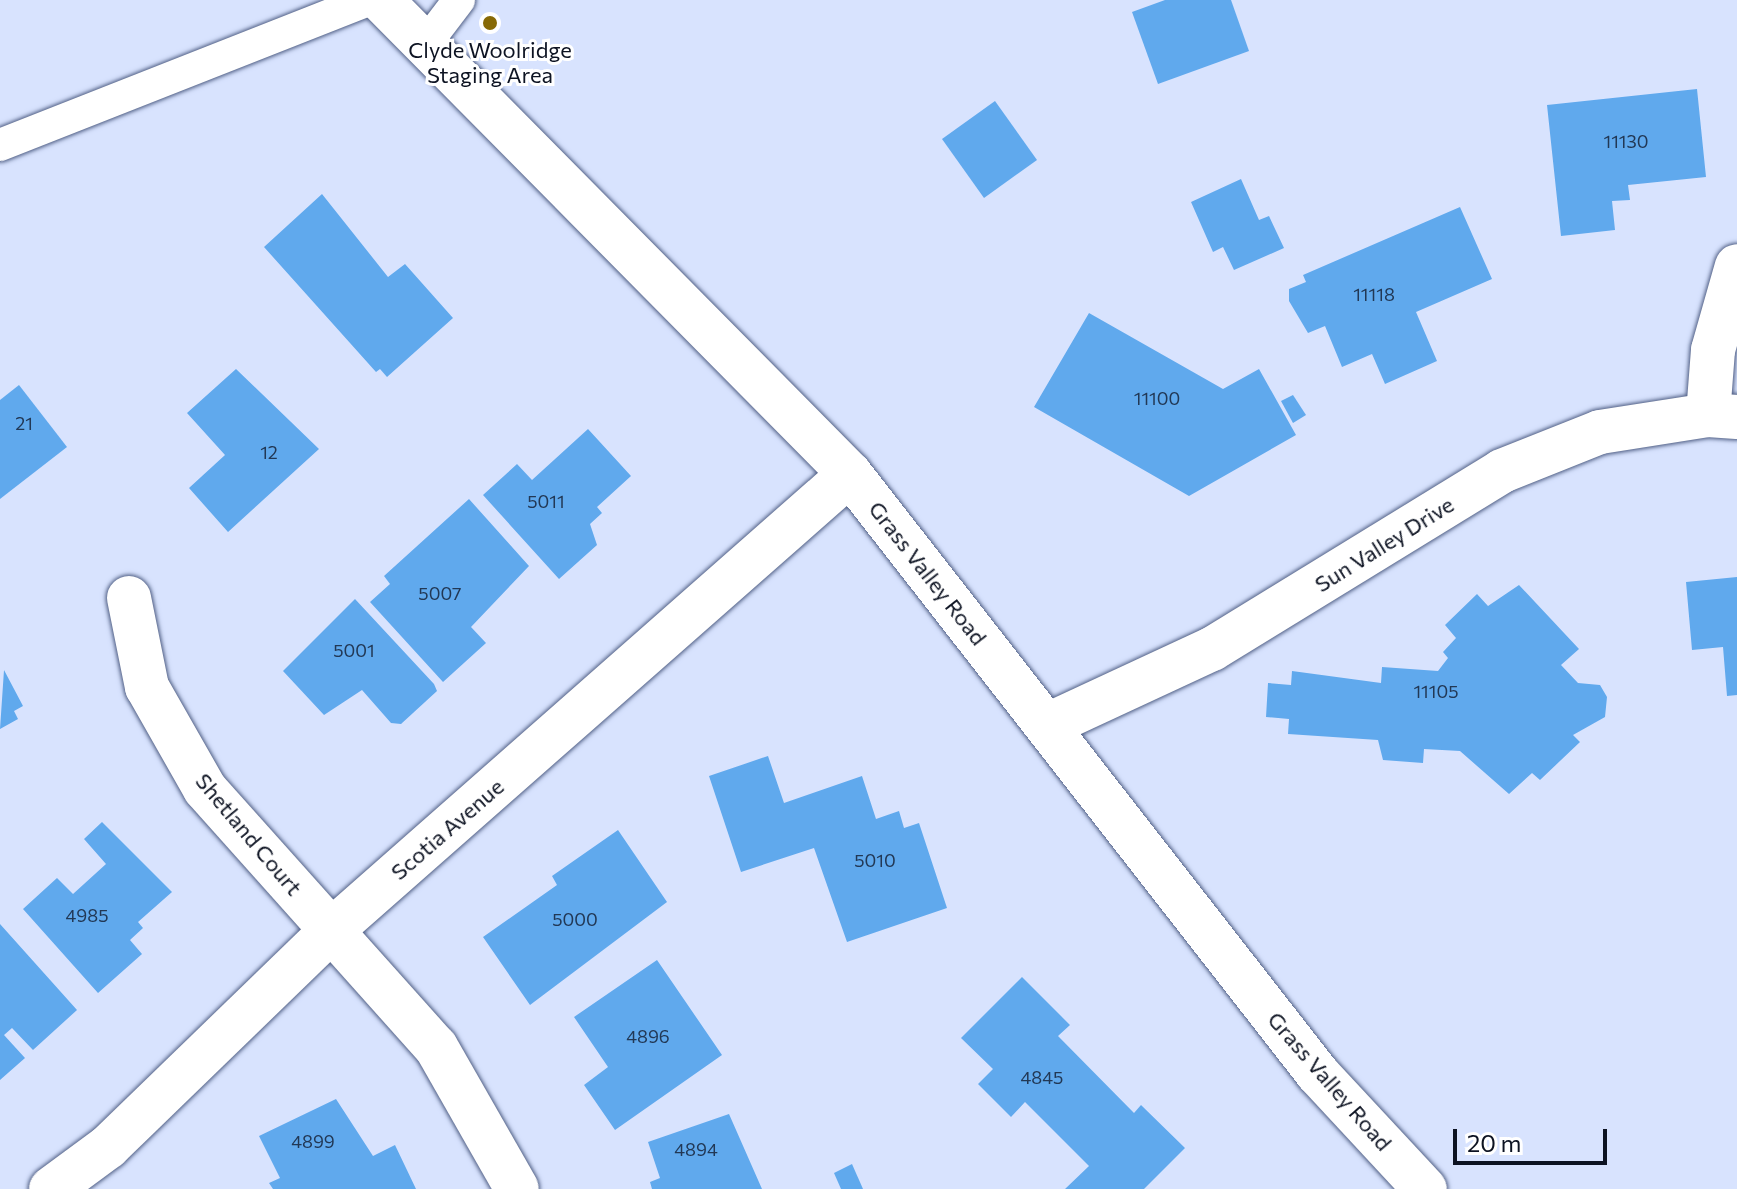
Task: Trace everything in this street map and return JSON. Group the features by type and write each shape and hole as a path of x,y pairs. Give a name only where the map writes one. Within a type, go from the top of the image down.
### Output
{"street":[{"name":"Grass Valley Road","path":"381,0 427,42 850,474 1318,1074 1425,1189"},
{"path":"1722,416 1713,350 1737,266"},
{"name":"Sun Valley Drive","path":"1048,725 1212,649 1502,471 1600,432 1722,416"},
{"name":"Scotia Avenue","path":"51,1189 108,1147 332,930 850,474"},
{"name":"Shetland Court","path":"129,598 147,687 205,789 436,1047 517,1189"}],"lane":[{"path":"0,145 368,0"},
{"path":"427,42 459,0"}],"building":[{"path":"1165,0 1231,0 1249,51 1158,84 1132,12"},
{"path":"1697,89 1706,177 1628,185 1630,200 1612,201 1615,230 1561,236 1547,105"},
{"path":"995,101 1037,160 984,198 942,139"},
{"path":"1241,179 1259,220 1269,216 1284,248 1234,270 1223,247 1213,252 1191,202"},
{"path":"322,194 388,277 405,264 453,318 387,377 380,369 376,372 264,247"},
{"path":"1460,207 1492,279 1416,312 1437,361 1385,384 1372,354 1342,367 1325,326 1308,333 1289,301 1289,289 1306,282 1303,275"},
{"path":"1089,313 1223,389 1259,369 1296,435 1189,496 1034,407"},
{"path":"236,369 319,449 228,532 189,488 225,455 187,413"},
{"path":"19,385 67,447 0,499 0,400"},
{"path":"1293,395 1306,415 1293,423 1281,401"},
{"path":"588,429 631,476 597,507 602,513 590,524 597,545 559,579 483,495 517,464 532,480"},
{"path":"469,499 529,566 471,627 486,643 443,682 370,602 390,584 384,576"},
{"path":"1737,577 1737,695 1727,696 1723,647 1692,650 1686,582"},
{"path":"1519,585 1579,649 1561,665 1578,683 1600,685 1607,697 1605,717 1573,735 1580,742 1540,780 1532,773 1509,794 1460,751 1424,749 1423,763 1383,760 1378,740 1288,734 1289,719 1266,717 1268,683 1291,685 1292,671 1381,683 1382,667 1438,671 1448,658 1443,652 1456,638 1445,625 1477,594 1488,606"},
{"path":"355,599 434,684 437,691 401,724 391,723 362,690 324,715 283,671"},
{"path":"4,670 23,706 14,711 18,719 0,729"},
{"path":"768,756 784,803 862,776 876,819 899,811 904,828 919,823 947,908 847,942 814,848 741,872 709,776"},
{"path":"102,822 172,892 138,922 143,928 130,940 142,954 98,993 23,909 57,878 73,894 106,864 84,839"},
{"path":"618,830 667,902 530,1005 483,937 557,885 552,876"},
{"path":"0,924 77,1010 33,1050 12,1028 4,1035 25,1058 0,1080"},
{"path":"657,960 722,1055 615,1130 584,1085 608,1067 574,1017"},
{"path":"1022,977 1070,1025 1058,1036 1134,1113 1141,1105 1185,1148 1144,1189 1065,1189 1089,1166 1025,1102 1011,1117 978,1084 993,1069 961,1038"},
{"path":"336,1099 373,1156 395,1145 416,1189 273,1189 269,1183 280,1178 259,1136"},
{"path":"729,1114 762,1189 652,1189 650,1182 660,1178 648,1142"},
{"path":"852,1164 863,1189 841,1189 834,1173"}],"place":[{"name":"Clyde Woolridge Staging Area","path":"490,23"}]}
